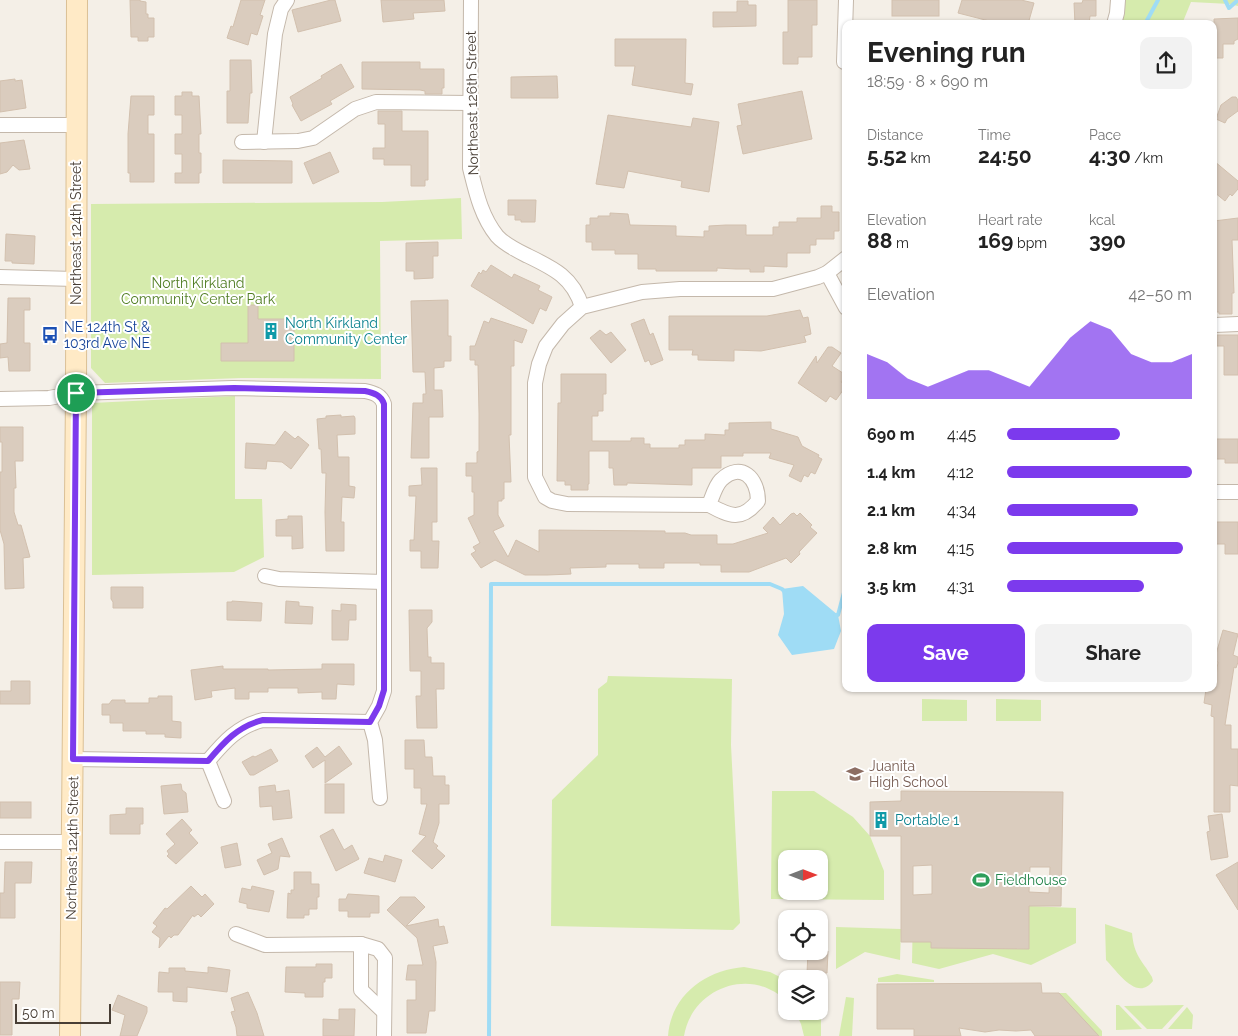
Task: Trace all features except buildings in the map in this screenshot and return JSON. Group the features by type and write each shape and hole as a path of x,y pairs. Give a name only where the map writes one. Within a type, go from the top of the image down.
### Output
{"main road":[{"name":"Northeast 124th Street","path":"70,1036 78,0"}],"street":[{"path":"264,142 275,34 281,9 287,0"},
{"name":"Northeast 126th Street","path":"471,0 470,168 483,213 498,237 515,250 564,275 578,294 582,307"},
{"path":"845,20 846,0"},
{"path":"1115,20 1118,0"},
{"path":"242,142 298,141 313,138 355,109 376,102 470,103"},
{"path":"0,125 76,125"},
{"path":"709,505 567,504 552,501 545,497 535,477 535,384 539,364 546,346 563,324 582,307 642,292 680,289 773,289 827,273 842,261"},
{"path":"827,273 842,301"},
{"path":"0,278 75,279"},
{"path":"1217,325 1238,324"},
{"path":"0,399 49,398 76,393 234,388 365,391 376,393 382,399 384,404 384,690 379,706 370,722 375,740 380,798"},
{"path":"1217,492 1238,492"},
{"path":"265,576 279,579 384,582"},
{"path":"73,759 208,761 236,731 249,723 263,720 370,722"},
{"path":"208,761 224,801"},
{"path":"0,842 72,842"},
{"path":"236,934 265,945 361,944 378,949 384,958 384,1036"},
{"path":"361,944 361,990 384,1012"}],"green space":[{"path":"1118,0 1238,0 1238,6 1191,2 1184,20 1115,20"},
{"name":"North Kirkland Community Center Park","path":"461,198 462,239 380,241 381,379 241,378 105,383 91,368 91,204 382,202"},
{"path":"235,396 235,499 262,499 264,557 234,572 92,575 92,403"},
{"path":"608,676 732,679 731,745 740,923 733,930 551,926 552,800 598,755 598,689 607,682"},
{"path":"922,699 967,700 967,721 922,721"},
{"path":"996,699 1041,700 1041,721 996,721"},
{"path":"772,791 814,791 853,817 870,836 884,871 884,900 828,900 828,850 778,850 778,899 771,899"},
{"path":"1029,906 1076,908 1076,943 1031,965 993,954 939,969 912,963 913,907 931,933 931,948 1028,949"},
{"path":"1105,924 1132,933 1137,953 1152,977 1153,981 1147,987 1134,987 1106,960"},
{"path":"836,927 901,929 900,960 865,952 836,969"},
{"path":"744,967 770,972 778,976 778,995 772,990 756,985 740,984 725,987 698,1005 689,1019 684,1036 668,1036 676,1008 683,997 704,979 730,969"},
{"path":"897,974 934,980 934,982 878,982 878,978"},
{"path":"1059,993 1066,993 1102,1031 1102,1036 1095,1036"},
{"path":"846,997 854,998 852,1036 839,1036"},
{"path":"1116,1005 1119,1005 1142,1029 1116,1030"},
{"path":"1184,1005 1162,1029 1147,1029 1124,1006"},
{"path":"1187,1007 1193,1015 1192,1029 1168,1029"},
{"path":"799,1020 821,1020 821,1036 804,1036"}],"water":[{"path":"803,586 838,615 841,631 834,649 792,655 778,635 784,614 782,589"}],"waterway":[{"path":"1147,20 1158,0"},
{"path":"1225,0 1229,8 1238,0"},
{"path":"489,1036 491,584 770,584 785,592"},
{"path":"835,615 838,615 842,600"}],"place":[{"name":"North Kirkland Community Center","path":"271,331"},
{"name":"NE 124th St & 103rd Ave NE","path":"50,335"},
{"name":"Juanita High School","path":"855,774"},
{"name":"Portable 1","path":"881,820"},
{"name":"Fieldhouse","path":"981,880"}],"route":[{"path":"234,388 293,389 365,391 376,393 382,399 384,404 384,690 379,706 370,722 263,720 249,723 236,731 208,761 73,759 76,393 234,388"}]}
